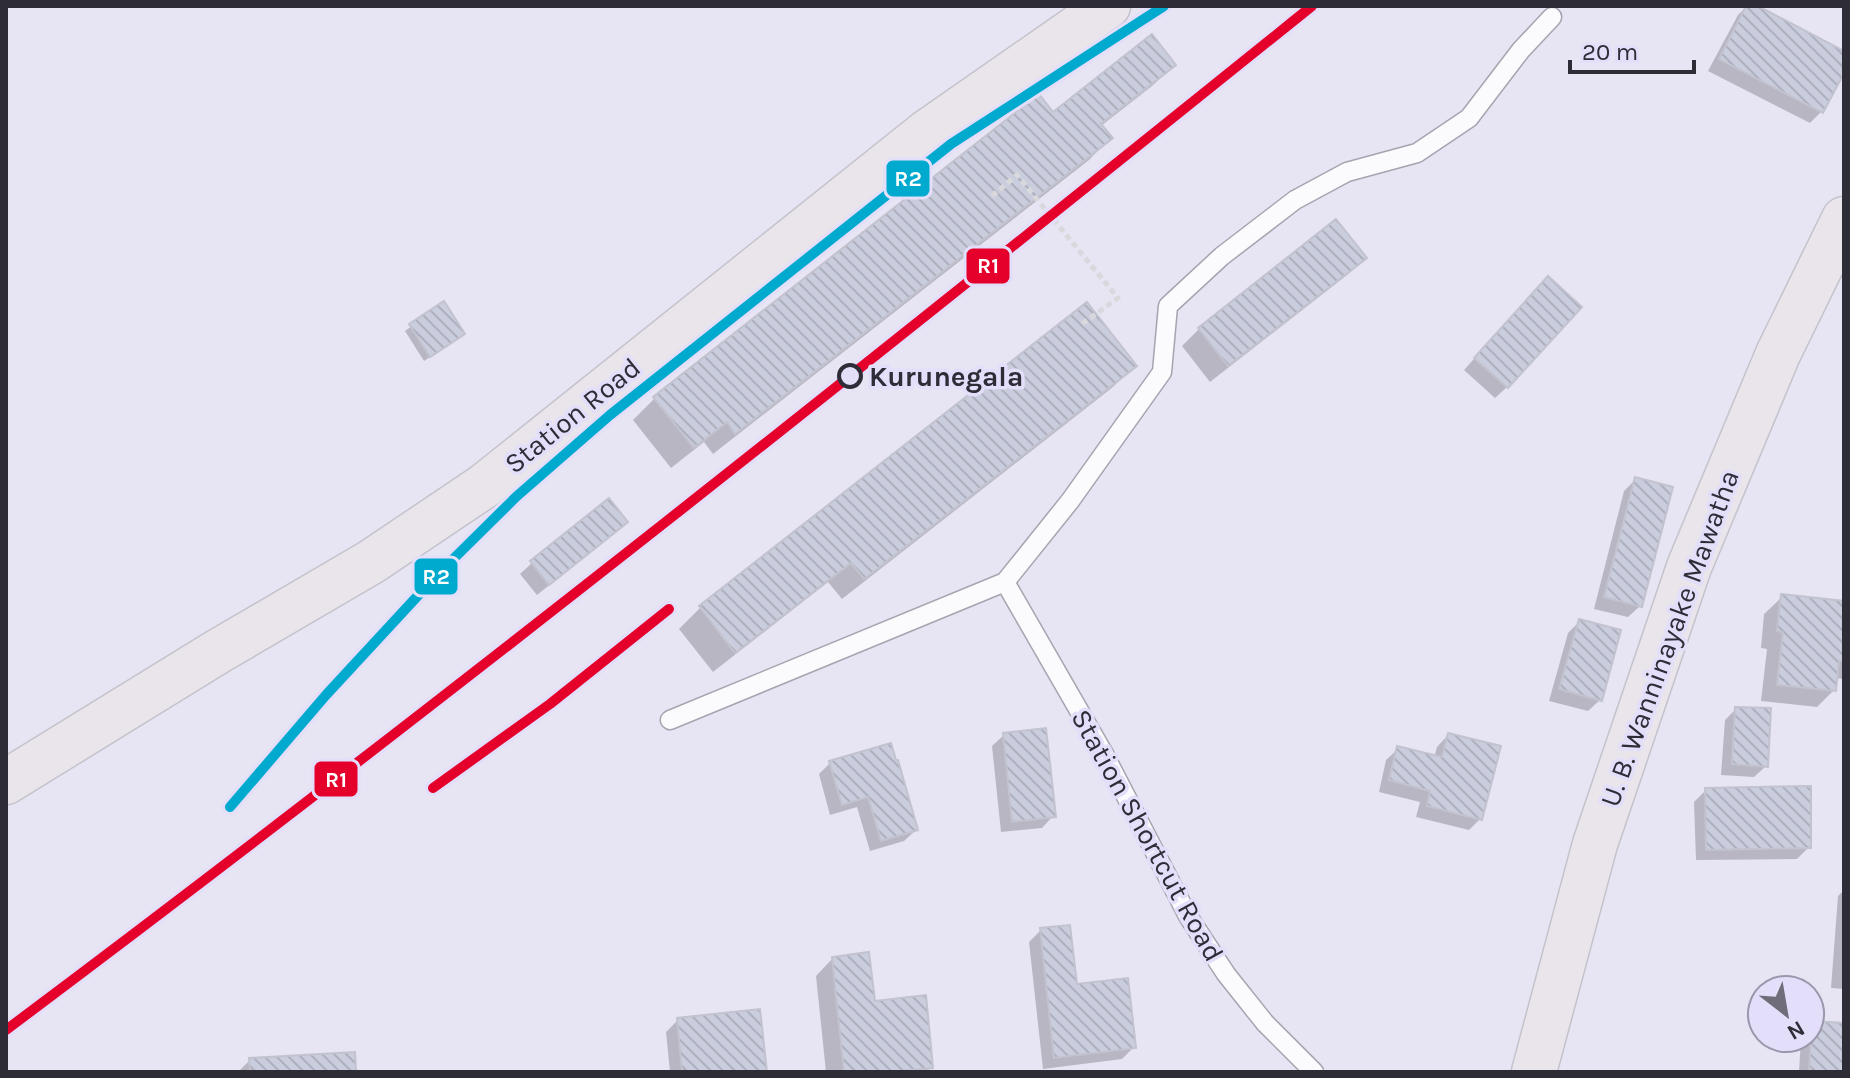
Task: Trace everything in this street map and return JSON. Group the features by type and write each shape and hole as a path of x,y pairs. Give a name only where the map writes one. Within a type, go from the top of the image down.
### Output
{"main road":[{"name":"Station Road","path":"6,782 217,652 371,562 484,486 927,132 1108,6"},
{"name":"U. B. Wanninayake Mawatha","path":"1534,1072 1595,844 1689,567 1778,354 1844,219"}],"lane":[{"path":"670,720 1005,582 1070,501 1162,372 1168,306 1222,256 1295,200 1347,172 1417,153 1469,118 1521,50 1552,17"},
{"name":"Station Shortcut Road","path":"1005,582 1104,754 1188,916 1226,974 1265,1023 1314,1072"}],"path":[{"path":"992,196 1017,175 1118,298 1079,326"}],"building":[{"path":"1746,6 1758,6 1844,51 1844,73 1823,113 1719,59"},
{"path":"1152,34 1176,65 1101,124 1113,138 735,434 727,422 694,448 653,397 1039,94 1053,112"},
{"path":"1336,219 1367,258 1228,366 1198,328"},
{"path":"1548,276 1582,307 1508,388 1474,358"},
{"path":"444,301 465,334 430,357 409,324"},
{"name":"Kurunegala","path":"1087,302 1137,366 864,579 851,563 735,653 699,606"},
{"path":"1635,477 1673,487 1642,607 1604,597"},
{"path":"609,498 628,522 549,585 530,561"},
{"path":"1781,594 1844,601 1844,661 1839,661 1836,691 1777,685 1783,632 1777,631"},
{"path":"1579,619 1621,630 1602,701 1559,689"},
{"path":"1735,707 1771,708 1768,767 1732,764"},
{"path":"1046,728 1056,817 1012,822 1003,733"},
{"path":"1448,733 1501,746 1482,820 1427,806 1430,791 1389,780 1397,746 1442,757"},
{"path":"891,743 918,830 881,841 868,797 842,805 829,761"},
{"path":"1811,786 1811,848 1706,850 1705,788"},
{"path":"1070,925 1077,984 1128,978 1136,1048 1054,1058 1040,928"},
{"path":"869,952 875,1001 926,995 933,1068 844,1072 832,957"},
{"path":"760,1009 767,1072 682,1072 677,1018"},
{"path":"1826,1022 1844,1023 1844,1072 1809,1072 1810,1054 1826,1054"},
{"path":"355,1052 356,1072 250,1072 249,1058"}],"transit line":[{"name":"R2","path":"230,807 326,695 437,575 517,496 610,415 951,144 1164,6"},
{"name":"R1","path":"6,1030 664,524 1312,6"},
{"name":"R1","path":"433,788 550,704 669,609"}],"place":[{"name":"Kurunegala","path":"850,376"}]}
